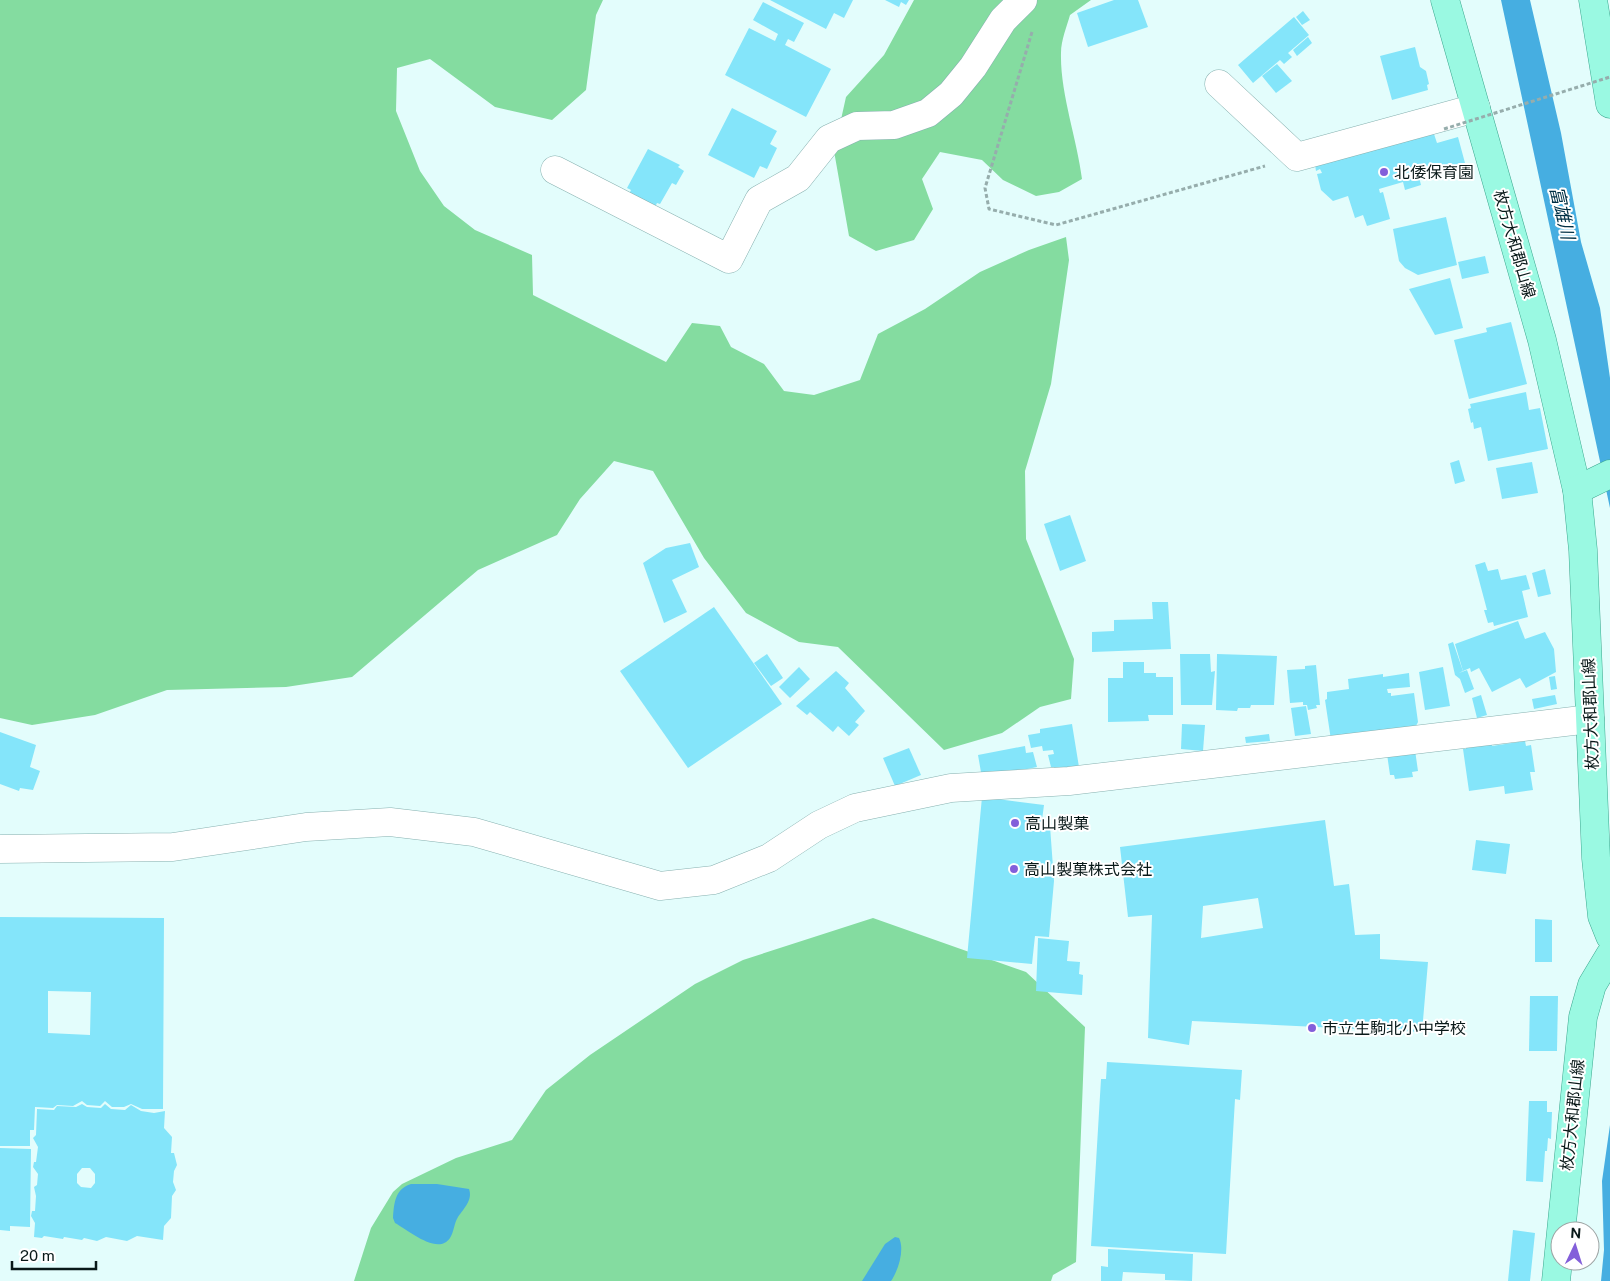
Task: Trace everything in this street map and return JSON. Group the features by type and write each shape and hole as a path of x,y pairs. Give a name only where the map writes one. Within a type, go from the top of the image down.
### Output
{"main road":[{"name":"枚方大和郡山線","path":"1445,0 1542,340 1594,482 1583,550 1598,884 1602,916 1610,936"},
{"path":"1593,0 1610,104"},
{"name":"枚方大和郡山線","path":"1556,1281 1583,1017 1592,985 1610,955"}],"street":[{"path":"554,170 729,259 759,200 798,178 829,139 857,126 894,125 928,114 956,87 973,67 1003,20 1023,0"},
{"path":"1219,84 1297,157 1476,108"},
{"path":"0,849 173,847 306,827 390,822 474,832 660,886 714,880 769,858 819,825 855,808 951,788 1069,781 1590,719"}],"path":[{"path":"1032,30 984,188 989,209 1056,225 1297,157"},
{"path":"1444,128 1610,77"}],"green space":[{"path":"0,0 603,0 596,15 586,90 552,120 495,107 430,59 397,68 396,111 420,171 444,206 475,230 532,255 533,295 666,362 692,323 720,326 731,347 764,364 784,391 814,395 860,380 878,334 925,309 980,272 1029,250 1066,237 1069,260 1051,384 1025,471 1026,539 1074,659 1071,699 1040,707 1002,733 944,750 838,647 799,642 746,613 704,558 653,471 614,461 580,499 557,535 478,570 352,677 286,687 167,690 95,715 32,725 0,718"},
{"path":"914,0 1091,0 1070,15 1061,48 1063,84 1082,179 1059,192 1036,196 1003,180 982,160 940,152 922,179 933,209 914,240 876,251 849,236 834,151 846,97 884,55"},
{"path":"873,918 1026,972 1085,1027 1076,1262 1053,1275 1051,1281 354,1281 371,1228 393,1192 402,1184 456,1158 512,1140 546,1090 590,1055 695,984 743,960"}],"water":[{"name":"富雄川","path":"1501,0 1530,0 1561,133 1581,242 1600,308 1610,378 1610,508"},
{"path":"1610,1125 1610,1281 1601,1281 1604,1250 1602,1181"},
{"path":"411,1184 437,1184 469,1189 469,1200 457,1219 450,1238 445,1243 438,1244 423,1240 395,1223 393,1218 396,1197 402,1189"},
{"path":"895,1237 899,1238 901,1243 901,1254 896,1272 891,1281 862,1281 885,1244"}],"building":[{"path":"770,0 853,0 844,18 834,13 826,29"},
{"path":"885,0 909,0 906,5 901,2 899,7"},
{"path":"1114,0 1138,0 1148,27 1088,47 1077,13"},
{"path":"763,2 804,23 794,42 788,39 785,45 831,69 806,117 725,75 749,28 775,41 778,34 753,20"},
{"path":"1303,11 1310,20 1302,25 1296,17"},
{"path":"1294,17 1309,35 1288,53 1292,57 1284,64 1280,60 1253,83 1238,65"},
{"path":"1308,37 1312,43 1297,56 1293,50"},
{"path":"1415,47 1420,67 1426,71 1429,84 1427,85 1428,90 1392,100 1380,56"},
{"path":"1277,64 1292,81 1276,93 1262,76"},
{"path":"732,108 777,131 770,144 777,148 767,169 760,166 754,178 708,155"},
{"path":"1433,131 1437,143 1458,137 1465,163 1419,177 1421,185 1405,190 1403,182 1379,189 1380,193 1383,192 1390,219 1367,226 1363,215 1355,218 1348,196 1333,201 1321,190 1317,174 1322,173 1320,169 1316,171 1315,165"},
{"path":"648,149 680,165 678,167 684,171 676,185 672,183 660,204 657,203 655,207 629,194 631,190 627,188"},
{"path":"1446,217 1457,265 1418,275 1405,268 1399,261 1393,229"},
{"path":"1485,256 1489,273 1462,279 1458,262"},
{"path":"1450,278 1463,328 1435,335 1409,289"},
{"path":"1511,322 1527,384 1469,399 1454,340 1487,332 1486,328"},
{"path":"1526,392 1529,410 1540,408 1548,449 1488,461 1481,427 1474,429 1473,422 1471,423 1468,409 1471,408 1470,404"},
{"path":"1459,460 1465,481 1455,484 1450,463"},
{"path":"1532,462 1538,493 1502,499 1496,468"},
{"path":"1070,515 1086,561 1060,571 1044,524"},
{"path":"690,543 699,567 672,580 687,612 664,623 643,563 666,548"},
{"path":"1485,562 1488,571 1498,569 1501,580 1526,575 1530,589 1522,591 1528,617 1494,626 1493,622 1488,623 1484,610 1487,610 1475,565"},
{"path":"1545,569 1551,594 1538,597 1532,573"},
{"path":"1152,602 1168,602 1171,649 1092,652 1092,632 1114,631 1114,620 1153,619"},
{"path":"714,607 782,704 688,768 620,671"},
{"path":"1518,621 1525,639 1545,632 1554,649 1556,672 1526,688 1520,678 1492,692 1479,668 1471,672 1470,668 1463,671 1455,644"},
{"path":"1453,642 1463,671 1459,673 1467,670 1474,689 1465,693 1460,679 1455,675 1448,644"},
{"path":"767,654 783,678 771,686 754,663"},
{"path":"1180,654 1210,654 1211,672 1215,671 1212,705 1181,705"},
{"path":"1217,654 1277,656 1274,705 1251,705 1250,708 1238,708 1237,711 1216,710"},
{"path":"1123,662 1144,662 1144,673 1156,673 1156,677 1173,677 1173,715 1148,715 1149,721 1108,722 1108,678 1123,678"},
{"path":"1316,665 1320,705 1316,705 1317,708 1308,710 1307,705 1303,705 1303,702 1290,703 1287,670 1305,669 1305,666"},
{"path":"799,667 810,679 790,698 779,687"},
{"path":"1443,667 1450,706 1425,710 1419,672"},
{"path":"836,671 849,683 845,688 865,711 855,722 859,725 849,736 838,726 833,732 810,712 807,715 796,706"},
{"path":"1409,673 1410,687 1387,689 1391,696 1414,693 1418,722 1416,726 1331,740 1325,700 1327,699 1327,692 1349,689 1348,679 1383,674 1383,677"},
{"path":"1555,676 1557,689 1551,690 1549,677"},
{"path":"1481,695 1487,715 1477,718 1472,698"},
{"path":"1555,695 1557,704 1534,709 1532,699"},
{"path":"1306,706 1311,734 1295,736 1291,708"},
{"path":"1072,724 1079,767 1055,771 1054,767 1051,767 1048,755 1054,754 1053,750 1043,751 1042,746 1031,748 1028,735 1040,733 1040,729"},
{"path":"1182,724 1205,725 1203,751 1181,749"},
{"path":"0,732 36,745 30,767 40,771 33,790 20,788 19,791 0,784"},
{"path":"1269,734 1270,741 1246,743 1245,737"},
{"path":"1492,740 1492,746 1525,741 1526,746 1531,745 1535,772 1530,772 1533,790 1505,794 1504,786 1469,791 1463,749 1466,749 1465,744"},
{"path":"1025,746 1026,753 1033,752 1037,767 982,778 978,755"},
{"path":"909,748 921,775 895,786 883,758"},
{"path":"1415,750 1418,771 1412,772 1413,777 1395,779 1394,775 1390,775 1387,754"},
{"path":"982,797 1044,805 1042,820 1046,826 1050,826 1054,881 1049,937 1035,936 1032,964 967,958"},
{"path":"1325,820 1334,886 1349,884 1355,935 1380,934 1380,959 1428,962 1422,1032 1192,1021 1189,1045 1148,1038 1152,915 1128,917 1120,847","holes":["1258,898 1263,928 1201,938 1203,906"]},
{"path":"1476,840 1510,844 1506,874 1472,870"},
{"path":"0,917 164,918 163,1109 142,1109 131,1104 124,1107 112,1107 105,1101 100,1106 87,1105 82,1101 73,1106 35,1107 34,1130 30,1130 30,1146 0,1146","holes":["48,991 91,992 90,1035 48,1033"]},
{"path":"1535,919 1552,920 1552,962 1535,962"},
{"path":"1038,938 1069,941 1067,961 1080,962 1079,974 1083,975 1082,995 1036,991"},
{"path":"1530,996 1558,996 1557,1051 1529,1051"},
{"path":"1107,1062 1242,1070 1240,1100 1235,1099 1226,1254 1091,1246 1101,1079 1106,1079"},
{"path":"1529,1101 1547,1101 1547,1112 1552,1112 1551,1139 1548,1138 1547,1151 1545,1151 1543,1182 1526,1181"},
{"path":"82,1104 87,1107 101,1108 105,1104 111,1109 125,1110 131,1105 141,1111 154,1113 165,1111 164,1128 172,1137 171,1153 174,1153 177,1165 174,1171 173,1182 176,1190 172,1196 171,1218 164,1226 163,1240 137,1236 127,1241 106,1237 97,1241 84,1238 82,1240 64,1237 63,1239 44,1236 42,1238 34,1237 35,1223 31,1216 32,1211 35,1211 36,1196 34,1187 37,1185 38,1174 33,1167 34,1162 36,1162 38,1147 33,1138 36,1135 37,1109 54,1110 57,1106 76,1107","holes":["82,1168 90,1168 95,1174 95,1183 91,1188 81,1187 77,1183 77,1174"]},
{"path":"0,1148 31,1149 30,1227 10,1226 10,1231 0,1230"},
{"path":"1513,1230 1535,1233 1530,1281 1508,1281"},
{"path":"1108,1249 1193,1254 1192,1281 1165,1280 1165,1274 1123,1272 1122,1281 1101,1281 1101,1266 1108,1267"}],"place":[{"name":"北倭保育園","path":"1384,172"},
{"name":"高山製菓","path":"1015,823"},
{"name":"高山製菓株式会社","path":"1014,869"},
{"name":"市立生駒北小中学校","path":"1312,1028"}]}
